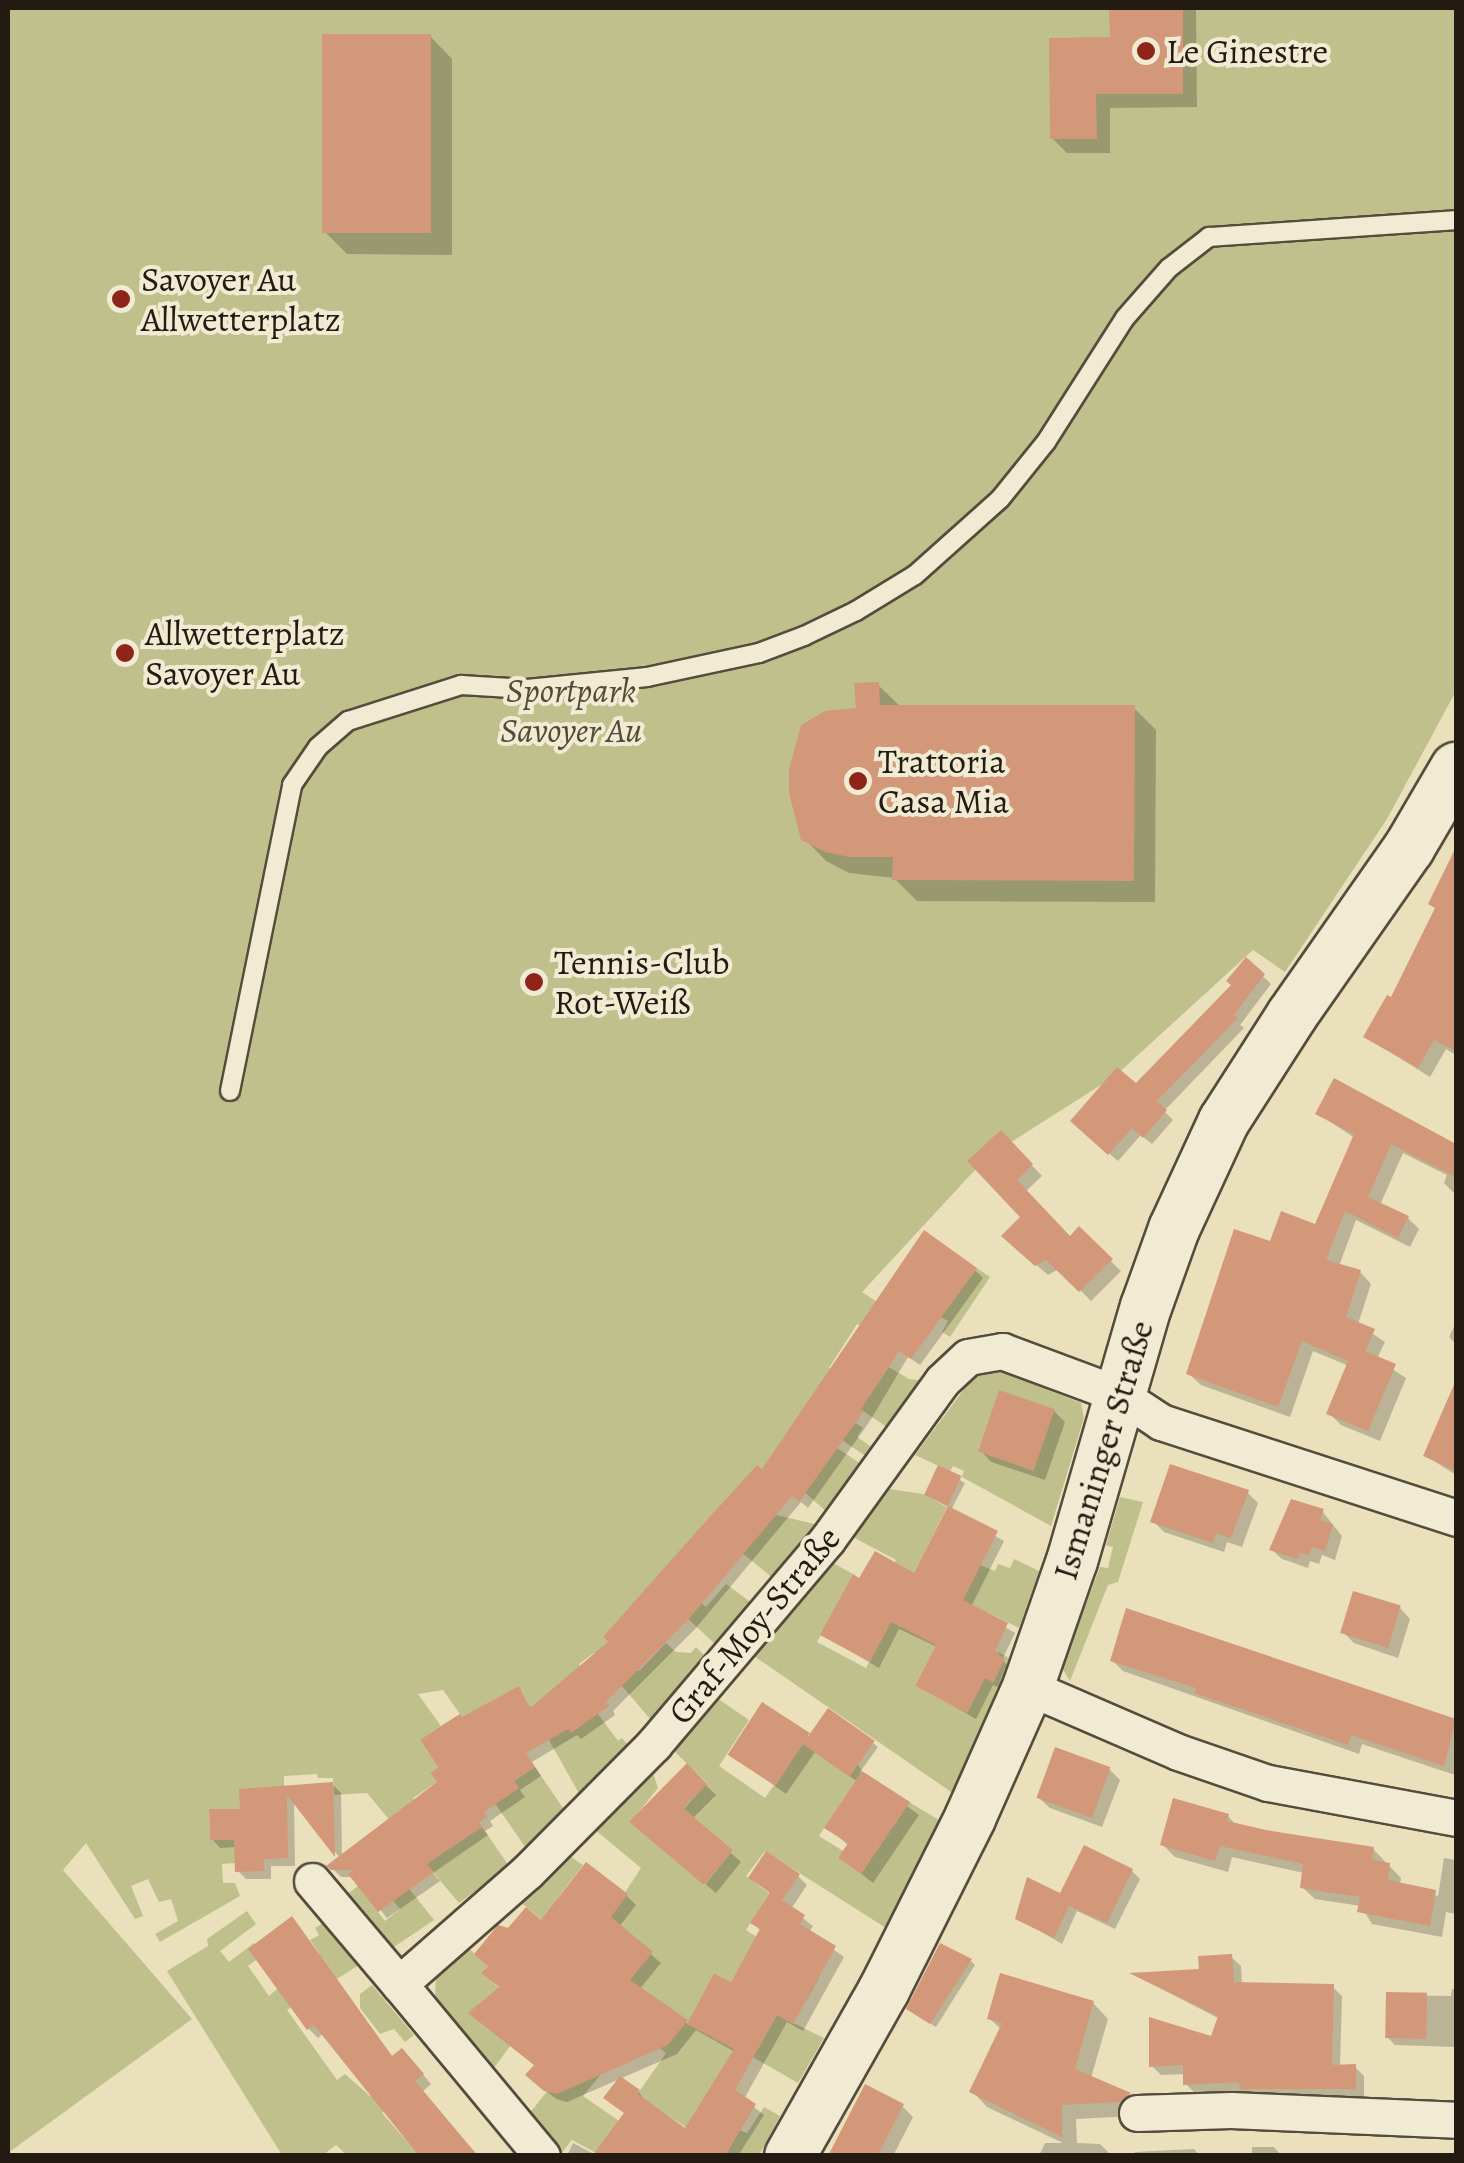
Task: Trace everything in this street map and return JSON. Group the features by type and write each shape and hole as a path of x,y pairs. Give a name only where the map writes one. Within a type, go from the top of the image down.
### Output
{"street":[{"name":"Ismaninger Straße","path":"790,2156 884,1990 970,1818 1028,1687 1072,1561 1174,1229 1224,1122 1300,1002 1409,848 1456,768"},
{"name":"Graf-Moy-Straße","path":"399,1984 528,1871 654,1744 827,1540 957,1364 979,1352 1002,1351 1120,1396 1161,1422 1456,1518"},
{"path":"1028,1687 1178,1752 1268,1783 1456,1818"},
{"path":"312,1881 542,2156"},
{"path":"1137,2113 1231,2110 1456,2120"}],"lane":[{"path":"230,1092 285,809 300,771 333,732 374,709 461,686 527,689 594,684 758,654 856,611 926,567 1000,499 1046,442 1125,318 1152,286 1209,238 1456,220"}],"green space":[{"name":"Sportpark Savoyer Au","path":"8,8 1456,8 1456,691 1387,819 1285,972 1253,950 1115,1076 986,1158 862,1292 891,1311 876,1335 857,1324 829,1368 870,1395 889,1367 909,1379 927,1381 891,1430 840,1395 831,1406 863,1428 857,1437 876,1450 870,1459 842,1440 837,1448 864,1466 829,1514 792,1481 776,1515 819,1525 774,1579 736,1548 664,1571 706,1607 726,1584 753,1604 716,1645 683,1614 604,1638 639,1671 666,1643 676,1652 691,1653 696,1647 706,1657 651,1720 594,1653 579,1664 598,1714 618,1741 622,1738 628,1745 580,1795 519,1687 492,1701 456,1732 519,1788 514,1781 535,1767 565,1811 528,1851 442,1727 420,1740 438,1767 430,1773 437,1782 413,1798 448,1849 482,1827 509,1866 459,1903 367,1793 334,1795 333,1778 318,1778 317,1774 284,1776 284,1788 240,1789 240,1809 209,1810 210,1840 235,1840 235,1863 222,1864 223,1883 235,1883 240,1896 160,1942 155,1934 178,1921 171,1899 159,1902 148,1879 131,1886 143,1916 135,1919 86,1843 63,1870 192,2019 8,2153","holes":["443,1690 460,1714 441,1726 418,1694"]},
{"path":"977,1268 990,1277 950,1337 942,1332 948,1321 941,1317"},
{"path":"984,1371 1003,1372 1081,1403 1084,1418 1051,1526 962,1477 964,1471 953,1466 950,1471 915,1455 971,1380","holes":["999,1391 1034,1471 978,1451"]},
{"path":"890,1489 923,1494 947,1507 913,1575 890,1572 896,1560 853,1537"},
{"path":"1120,1497 1143,1502 1118,1582 1108,1585 1070,1681 1062,1668 1100,1567 1108,1568 1113,1547 1106,1545"},
{"path":"1014,1559 1039,1571 1019,1628 987,1612 957,1610 980,1565 995,1571 998,1564 1010,1568"},
{"path":"833,1563 853,1574 817,1642 866,1668 899,1606 936,1645 915,1686 967,1713 998,1652 1009,1658 954,1794 754,1656"},
{"path":"717,1698 749,1720 719,1766 765,1798 812,1731 858,1765 862,1771 819,1836 843,1851 838,1858 861,1874 909,1802 939,1820 886,1928 765,1851 746,1876 769,1893 746,1930 819,1978 806,2001 740,1966 731,1982 714,1973 693,2013 758,2049 777,2015 824,2038 798,2083 737,2048 695,2112 747,2133 764,2107 780,2116 759,2155 728,2155 637,2095 666,2053 636,2031 545,1923 517,1899 568,1855 583,1865 557,1899 600,1931 641,1868 593,1828 651,1767 658,1788 630,1823 705,1885 733,1850 684,1809 707,1783 672,1749"},
{"path":"358,1886 385,1921 400,1909 391,1898 407,1886 434,1920 388,1951 341,1899"},
{"path":"247,1911 256,1924 220,1951 229,1962 254,1943 258,1947 251,1953 256,1960 248,1966 269,1996 319,1953 310,1940 319,1935 315,1928 326,1921 359,1965 287,2010 337,2080 345,2074 370,2096 380,2089 392,2103 382,2113 419,2155 347,2155 336,2145 323,2155 282,2155 167,1971 208,1946 207,1939"},
{"path":"467,1947 488,1965 482,1973 532,2017 490,2073 438,2010 435,1999 436,1977"},
{"path":"372,1985 414,2035 405,2042 394,2029 380,2034 360,2008 360,1994"},
{"path":"576,2056 601,2074 583,2096 638,2134 600,2155 572,2140 560,2155 528,2115"}],"building":[{"path":"1109,8 1183,8 1183,94 1096,94 1097,139 1050,139 1049,38 1110,37"},
{"path":"322,34 431,34 431,233 322,233"},
{"path":"879,682 880,705 1135,705 1134,881 892,880 893,857 849,857 825,852 801,840 789,793 789,770 801,725 825,711 856,708 854,683"},
{"path":"1456,847 1456,1051 1434,1040 1418,1068 1363,1037 1387,995 1391,997 1435,908 1428,904"},
{"path":"1246,957 1265,974 1234,1015 1238,1018 1157,1101 1167,1110 1143,1138 1132,1128 1108,1155 1070,1121 1117,1067 1136,1083 1231,985 1226,981"},
{"path":"1334,1078 1456,1144 1456,1177 1391,1144 1368,1197 1409,1216 1398,1238 1345,1211 1326,1260 1361,1270 1346,1317 1375,1329 1365,1351 1396,1364 1368,1431 1326,1414 1348,1361 1302,1341 1278,1407 1186,1374 1234,1229 1270,1241 1281,1211 1315,1224 1354,1134 1315,1114"},
{"path":"1001,1130 1033,1164 1017,1180 1070,1236 1079,1226 1113,1259 1079,1292 1046,1260 1035,1266 1001,1236 1020,1217 967,1161"},
{"path":"924,1230 977,1268 911,1359 899,1351 861,1409 864,1411 799,1502 792,1496 688,1620 606,1702 609,1706 571,1733 568,1729 526,1753 535,1767 514,1781 519,1788 484,1812 487,1817 479,1822 482,1827 427,1864 434,1872 378,1912 348,1874 353,1870 331,1870 326,1866 437,1782 430,1773 438,1767 420,1740 460,1714 462,1717 519,1686 530,1708 608,1642 603,1637 697,1531 757,1465 762,1469"},
{"path":"1456,1380 1456,1471 1423,1456"},
{"path":"999,1390 1055,1409 1034,1471 978,1451"},
{"path":"1170,1464 1249,1490 1231,1538 1216,1533 1213,1543 1150,1522"},
{"path":"938,1465 962,1476 948,1506 924,1495"},
{"path":"1291,1499 1324,1509 1320,1520 1333,1524 1325,1551 1312,1547 1309,1555 1300,1553 1298,1559 1269,1550"},
{"path":"948,1506 998,1531 963,1600 1008,1623 995,1651 1005,1659 993,1683 985,1678 967,1713 915,1686 936,1645 891,1622 870,1662 820,1635 853,1574 859,1578 875,1551 914,1573"},
{"path":"1353,1591 1401,1606 1388,1648 1340,1633"},
{"path":"1126,1608 1456,1719 1444,1766 1351,1735 1348,1745 1194,1693 1196,1688 1110,1661"},
{"path":"762,1702 810,1733 775,1786 728,1755"},
{"path":"828,1708 875,1741 849,1777 803,1744"},
{"path":"1055,1747 1110,1767 1092,1818 1037,1798"},
{"path":"687,1763 707,1784 683,1808 733,1850 704,1885 629,1822"},
{"path":"862,1771 910,1802 861,1874 838,1858 848,1843 824,1828"},
{"path":"333,1782 335,1857 287,1795 288,1858 264,1859 264,1871 235,1872 234,1840 210,1840 209,1809 240,1809 239,1789"},
{"path":"1173,1798 1229,1814 1227,1821 1374,1847 1372,1860 1390,1863 1388,1880 1436,1890 1430,1926 1357,1912 1360,1897 1300,1888 1303,1864 1220,1846 1215,1861 1160,1845"},
{"path":"1084,1845 1133,1869 1107,1923 1069,1906 1054,1938 1015,1919 1027,1877 1060,1893"},
{"path":"766,1851 800,1874 782,1900 805,1915 800,1924 836,1946 793,2024 777,2015 735,2090 756,2104 725,2156 592,2156 624,2113 603,2098 620,2076 640,2090 635,2099 638,2094 685,2128 734,2049 687,2024 714,1973 731,1982 760,1929 750,1923 770,1892 748,1878"},
{"path":"586,1862 628,1894 611,1917 653,1952 630,1980 688,2020 668,2045 557,2094 544,2091 525,2075 534,2065 468,2013 499,1987 481,1973 488,1966 474,1954 498,1925 508,1928 526,1907 541,1920"},
{"path":"292,1916 392,2056 402,2048 424,2074 415,2081 478,2156 419,2156 314,2025 307,2030 248,1949"},
{"path":"940,1943 972,1959 930,2024 906,2009"},
{"path":"1232,1954 1234,1982 1334,1984 1332,2065 1356,2064 1356,2089 1240,2089 1239,2082 1183,2085 1183,2065 1149,2067 1149,2017 1211,2036 1218,2016 1129,1973 1199,1969 1198,1956"},
{"path":"1000,1973 1094,2001 1075,2069 1131,2093 1119,2102 1062,2105 1062,2137 969,2092 1002,2023 987,2019"},
{"path":"1386,1992 1427,1993 1426,2039 1385,2038"},
{"path":"865,2084 904,2104 877,2156 828,2156"}],"place":[{"name":"Le Ginestre","path":"1146,51"},
{"name":"Savoyer Au Allwetterplatz","path":"121,299"},
{"name":"Allwetterplatz Savoyer Au","path":"125,653"},
{"name":"Trattoria Casa Mia","path":"858,781"},
{"name":"Tennis-Club Rot-Weiß","path":"534,982"}]}
